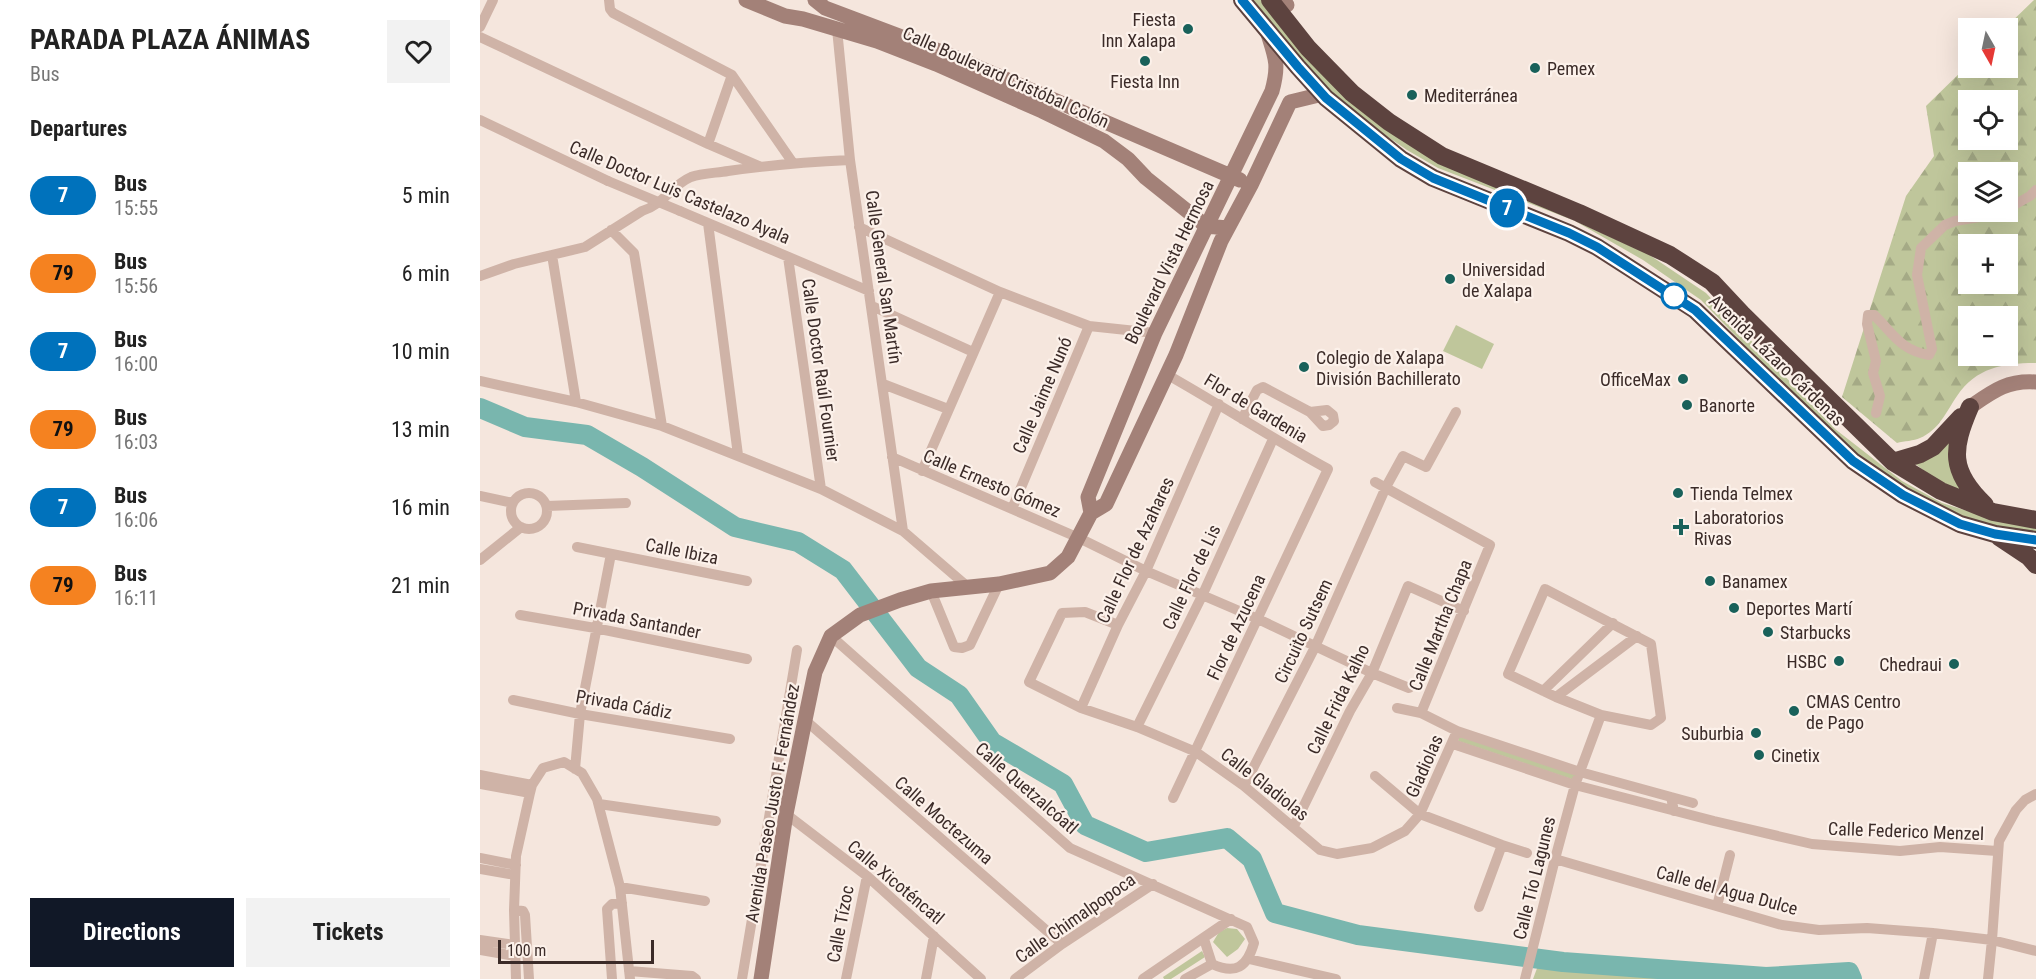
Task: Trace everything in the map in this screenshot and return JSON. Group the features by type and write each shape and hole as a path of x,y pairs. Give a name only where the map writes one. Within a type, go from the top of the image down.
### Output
{"highway":[{"name":"Avenida Lázaro Cárdenas","path":"1242,0 1323,94 1401,159 1433,178 1569,233 1597,247 1695,310 1853,461 1903,495 1960,524 1995,534 2036,540"},
{"name":"Avenida Lázaro Cárdenas","path":"1280,2 1308,48 1352,93 1389,122 1442,156 1579,213 1660,250 1712,282 1893,462 1941,491 1993,512 2036,520"},
{"path":"1893,462 1920,454 1933,447 1970,407"},
{"path":"1970,407 1959,432 1957,461 1969,490 1993,512"},
{"path":"1995,534 2030,557 2036,565"}],"street":[{"path":"480,27 493,0"},
{"path":"609,0 613,13 732,75 793,163"},
{"name":"Calle Boulevard Cristóbal Colón","path":"746,0 785,16 803,19 876,41 936,64 1104,141 1206,226"},
{"path":"803,19 816,17 820,4"},
{"name":"Calle Boulevard Cristóbal Colón","path":"820,4 947,54 1251,185"},
{"name":"Boulevard Vista Hermosa","path":"1091,513 1088,497 1155,333 1272,91 1277,72 1276,59 1266,28"},
{"name":"Calle General San Martín","path":"837,29 849,160 903,531"},
{"path":"480,37 759,166"},
{"path":"708,144 732,75"},
{"name":"Boulevard Vista Hermosa","path":"831,636 860,615 900,600 931,591 999,584 1050,573 1068,557 1091,513 1106,504 1166,374 1227,228 1251,185 1290,102 1323,94"},
{"name":"Calle Doctor Luis Castelazo Ayala","path":"480,120 608,181 869,291"},
{"path":"480,276 514,264 585,247 642,211 650,209 667,196 674,187 692,177 759,166 849,160"},
{"path":"2018,202 2036,190"},
{"path":"1876,413 1880,396 1873,373 1876,361 1867,324 1868,315 1874,315 1904,346 1929,354 1932,349 1917,275 1921,248 1945,225 1958,222"},
{"path":"708,223 738,455"},
{"path":"1206,226 1227,228"},
{"path":"859,228 1000,292 1089,326 1155,333"},
{"path":"611,230 634,253 637,263 662,426"},
{"path":"552,255 576,402"},
{"name":"Calle Doctor Raúl Fournier","path":"788,257 821,489"},
{"path":"922,471 1000,292"},
{"path":"872,306 974,352"},
{"name":"Calle Jaime Nunó","path":"1012,509 1089,326"},
{"name":"Flor de Gardenia","path":"1166,374 1219,404 1273,439 1328,469"},
{"path":"480,381 576,402 662,426 821,489 903,531 968,587"},
{"path":"1970,407 1997,388 2025,381 2036,382"},
{"path":"883,384 948,410"},
{"path":"1242,419 1257,390 1263,387 1310,412"},
{"name":"Calle Flor de Azahares","path":"1081,708 1118,625 1146,571 1219,404"},
{"name":"Circuito Sutsem","path":"1244,786 1315,647 1386,487 1403,456 1426,467 1456,412"},
{"name":"Calle Flor de Lis","path":"1137,727 1202,596 1273,439"},
{"name":"Calle Ernesto Gómez","path":"892,457 1079,538 1146,571 1409,688"},
{"name":"Flor de Azucena","path":"1173,798 1328,469"},
{"path":"1375,482 1386,487"},
{"name":"Calle Martha Chapa","path":"1386,487 1490,545 1421,713 1457,732"},
{"path":"480,560 521,528 533,529 543,523 547,506 540,496 522,494 513,503 511,514 521,528"},
{"path":"480,496 513,503"},
{"path":"547,506 626,502"},
{"name":"Calle Ibiza","path":"577,547 747,580"},
{"path":"575,769 580,714 611,554"},
{"path":"931,591 954,647 962,648 970,645 999,584"},
{"name":"Calle Frida Kalho","path":"1294,826 1350,711 1372,673 1408,586 1464,611"},
{"path":"1545,589 1613,623 1651,644 1661,718 1651,725 1601,715 1508,674 1545,589"},
{"path":"1081,708 1029,682 1062,613 1085,612 1118,625"},
{"name":"Privada Santander","path":"520,615 747,659"},
{"path":"1543,691 1613,623"},
{"name":"Avenida Paseo Justo F. Fernández","path":"762,979 786,814 815,672 831,636"},
{"name":"Calle Quetzalcóatl","path":"831,636 1070,848 1231,919"},
{"path":"1556,697 1637,636"},
{"path":"742,979 797,650"},
{"path":"793,673 815,672"},
{"name":"Privada Cádiz","path":"513,700 580,714 730,739"},
{"name":"Calle Gladiolas","path":"1081,708 1137,727 1196,752 1244,786 1320,850 1337,854 1372,848 1406,831 1420,814"},
{"path":"1397,708 1421,713"},
{"name":"Calle Tío Lagunes","path":"1525,979 1575,785 1601,715"},
{"name":"Calle Moctezuma","path":"805,720 1062,944"},
{"path":"1457,732 1580,772 1693,803"},
{"name":"Gladiolas","path":"1420,814 1457,732"},
{"name":"Calle Federico Menzel","path":"1453,744 1575,785 1812,844 1900,851 1940,847 1997,851"},
{"path":"516,979 514,910 516,870 531,789 543,768 564,762 582,773 599,804 620,887 630,975 692,976 696,979"},
{"path":"480,775 531,789"},
{"path":"1375,776 1420,814 1527,853"},
{"path":"480,784 531,789"},
{"path":"1988,979 1999,840 2016,810 2025,800 2036,794"},
{"path":"1671,797 1674,811"},
{"path":"599,804 716,820"},
{"name":"Calle Xicoténcatl","path":"786,814 867,876 981,979"},
{"path":"1479,907 1502,845"},
{"path":"1717,906 1730,855"},
{"path":"480,858 516,870"},
{"name":"Calle del Agua Dulce","path":"1555,859 1782,925 1819,930 1867,928 1933,933 1992,940 2036,951"},
{"path":"480,869 516,870"},
{"name":"Calle Tízoc","path":"846,979 867,876"},
{"name":"Calle Chimalpopoca","path":"1015,979 1062,944 1153,884"},
{"path":"620,887 705,901"},
{"path":"612,979 607,909 612,904 622,903"},
{"path":"514,910 523,911 525,915 529,979"},
{"path":"1147,978 1231,919 1247,927 1254,943 1249,959 1238,968 1234,979"},
{"path":"1924,979 1933,933"},
{"path":"926,979 934,936"},
{"path":"1204,939 1212,964 1224,969 1238,968"},
{"path":"480,940 515,951"},
{"path":"480,950 515,951"},
{"path":"1249,959 1336,979"},
{"path":"1185,979 1212,964"}],"green space":[{"path":"1246,0 1265,0 1307,51 1439,159 1648,254 1706,293 1835,429 1902,481 1942,503 1996,520 2036,526 2036,537 1939,511 1830,434 1701,300 1643,260 1575,221 1438,168 1407,150 1328,96"},
{"path":"2036,0 2036,363 2018,364 2018,306 1958,306 1958,366 2002,366 1982,373 1965,386 1942,420 1927,435 1897,443 1842,397 1906,196 1934,156 1926,106 1958,75 1958,78 2018,78 2018,18 2015,18"},
{"path":"1456,325 1494,344 1482,369 1443,351"},
{"path":"1956,431 1969,495 1941,484 1913,462"},
{"path":"1459,736 1577,775 1574,780 1458,741"},
{"path":"1227,928 1237,929 1245,939 1238,949 1227,957 1213,942 1219,932"},
{"path":"1202,951 1205,957 1171,979 1164,979 1163,977"},
{"path":"1539,963 1757,979 1533,979"}],"waterway":[{"path":"480,408 525,427 587,435 642,467 735,527 798,542 843,570 918,668 959,695 992,742 1063,784 1085,825 1146,852 1227,838 1252,859 1275,913 1358,935 1563,962 1766,977 1849,972 1852,979"}],"bus line":[{"name":"7","path":"1242,0 1326,98 1401,159 1433,178 1569,233 1597,247 1695,310 1853,461 1903,495 1960,524 1995,534 2036,540"}],"place":[{"name":"Fiesta Inn Xalapa","path":"1188,29"},
{"name":"Fiesta Inn","path":"1145,61"},
{"name":"Pemex","path":"1535,68"},
{"name":"Mediterránea","path":"1412,95"},
{"name":"Universidad de Xalapa","path":"1450,279"},
{"name":"Colegio de Xalapa División Bachillerato","path":"1304,367"},
{"name":"OfficeMax","path":"1683,379"},
{"name":"Banorte","path":"1687,405"},
{"name":"Tienda Telmex","path":"1678,493"},
{"name":"Laboratorios Rivas","path":"1681,527"},
{"name":"Banamex","path":"1710,581"},
{"name":"Deportes Martí","path":"1734,608"},
{"name":"Starbucks","path":"1768,632"},
{"name":"HSBC","path":"1839,661"},
{"name":"Chedraui","path":"1954,664"},
{"name":"CMAS Centro de Pago","path":"1794,711"},
{"name":"Suburbia","path":"1756,733"},
{"name":"Cinetix","path":"1759,755"}]}
